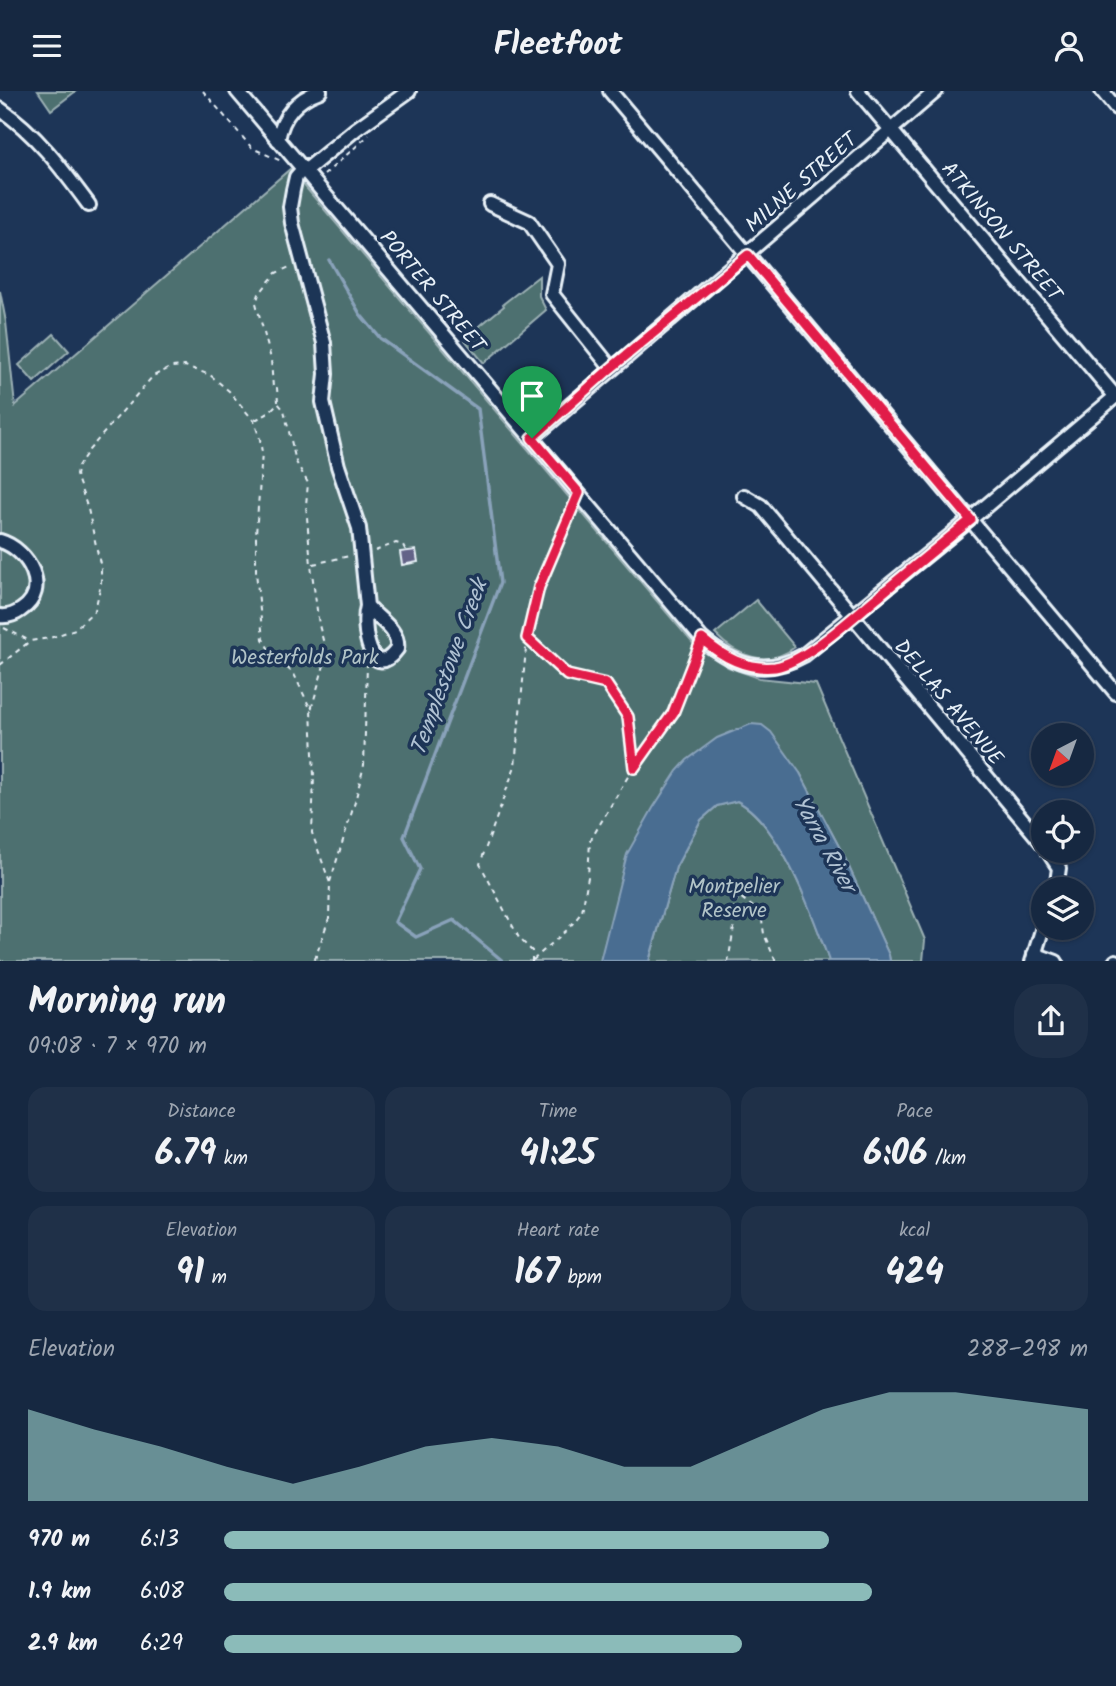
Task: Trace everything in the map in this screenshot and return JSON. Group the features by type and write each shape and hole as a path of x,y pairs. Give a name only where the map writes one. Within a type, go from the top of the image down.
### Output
{"street":[{"name":"PORTER STREET","path":"237,91 702,639 730,659 764,667 776,666 797,659 853,616"},
{"path":"278,140 282,125 293,108 302,99 320,91"},
{"path":"366,606 393,632 398,644 393,654 383,659 375,657 368,645 364,626 366,606 359,528 338,466 323,402 326,374 324,343 301,262 290,207 296,177 302,168 410,91"},
{"path":"610,91 1116,693"},
{"name":"ATKINSON STREET","path":"858,91 1116,397"},
{"name":"MILNE STREET","path":"532,438 936,91"},
{"path":"1102,91 1116,108"},
{"path":"0,109 15,118 53,156 89,205"},
{"path":"489,204 528,222 558,264 552,294 611,368"},
{"path":"853,616 1116,397"},
{"name":"DELLAS AVENUE","path":"744,496 761,506 1031,830"},
{"path":"0,541 23,555 33,572 36,589 27,606 16,613 0,616"},
{"path":"1039,940 1033,958 1056,961"}],"path":[{"path":"203,91 255,151 302,168"},
{"path":"316,183 368,136"},
{"path":"301,262 276,273 259,294 256,303 267,338 273,388 277,388 278,403 284,410 296,462 308,483 306,505 311,565 319,625 327,655 311,710 314,776 312,833 330,883"},
{"path":"0,665 30,641 50,638 75,629 94,610 102,585 88,509 76,475 78,466 153,376 172,367 185,366 197,368 218,381 254,421 262,453 256,572 263,639 271,653 294,674 311,710"},
{"path":"254,421 267,414 278,403"},
{"path":"533,961 532,950 519,938 480,864 515,766 527,638 539,587 579,493"},
{"path":"311,565 326,561"},
{"path":"0,626 30,641"},
{"path":"527,638 567,675 606,684 628,717 634,768"},
{"path":"533,961 568,929 582,912 590,841 634,768 673,713 702,639"},
{"path":"314,961 329,918 330,883 364,765 368,645"},
{"path":"728,961 735,922 734,903 740,897 761,913 764,934 776,961"}],"green space":[{"path":"38,91 76,91 51,110"},
{"name":"Westerfolds Park","path":"290,169 696,647 728,667 759,678 816,684 925,940 923,961 890,961 843,854 800,773 665,789 626,858 607,961 0,961 0,291 15,406"},
{"path":"539,276 539,296 546,310 484,363 464,339"},
{"path":"54,334 69,351 34,382 19,365"},
{"path":"756,600 795,647 774,657 753,657 733,649 715,634"},
{"name":"Montpelier Reserve","path":"737,801 753,812 767,829 794,873 829,961 649,961 676,867 701,820 717,806"}],"water":[{"name":"Yarra River","path":"751,724 762,725 771,732 800,773 843,854 890,961 829,961 805,897 781,850 753,812 737,801 717,806 701,820 676,867 649,961 600,961 627,854 653,808 687,760 717,738"}],"building":[{"path":"416,550 418,562 402,565 400,552"}],"waterway":[{"name":"Templestowe Creek","path":"329,260 360,314 380,338 478,409 500,583 404,837 420,869 395,922 416,937 454,920 503,961"}],"route":[{"path":"748,255 971,520 804,655 790,663 764,667 739,663 702,639 673,713 634,768 628,717 606,684 567,675 527,638 539,587 579,493 532,438 611,368 748,255"}]}
